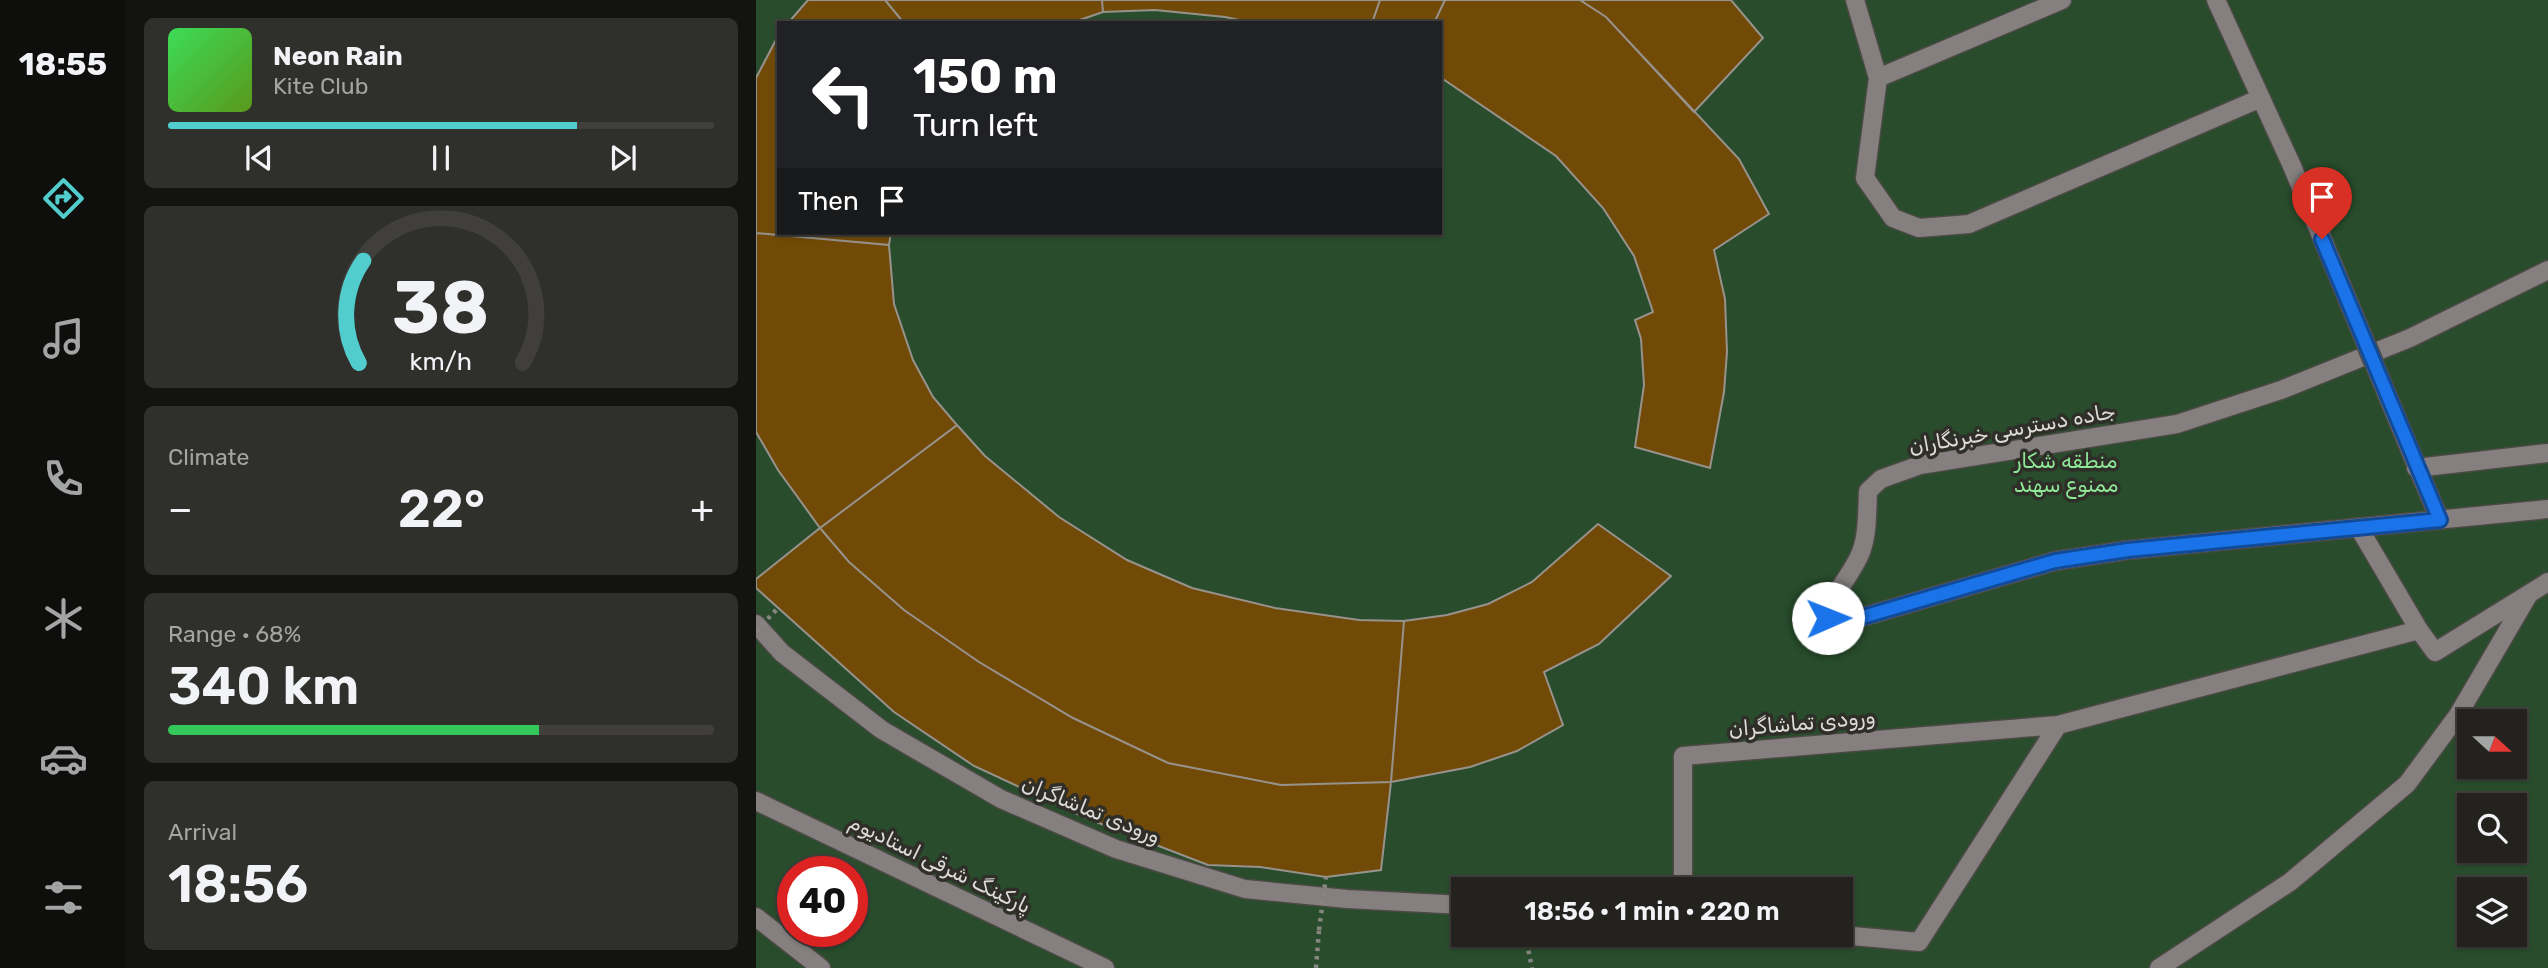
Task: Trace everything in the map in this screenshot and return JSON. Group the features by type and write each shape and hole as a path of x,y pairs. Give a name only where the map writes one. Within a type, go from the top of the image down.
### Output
{"street":[{"path":"1855,0 1878,78 1865,178 1893,218 1919,228 1969,224 2260,97"},
{"path":"1878,78 2063,0"},
{"path":"2216,0 2291,166 2440,520"},
{"name":"جاده دسترسی خبرنگاران","path":"2548,270 2410,338 2281,390 2177,424 1920,465 1881,479 1868,491 1866,533 1862,550 1831,605 1828,618 1835,623 1842,623 2055,561 2128,550 2548,509"},
{"path":"2415,462 2548,453"},
{"path":"2359,528 2419,630 2435,652 2548,582"},
{"path":"2159,968 2290,882 2407,784 2458,715 2529,594"},
{"name":"ورودی تماشاگران","path":"756,624 782,653 883,730 1001,799 1116,849 1245,889 1347,899 1451,904"},
{"name":"ورودی تماشاگران","path":"1684,877 1683,755 2058,724 2419,630"},
{"path":"1853,936 1919,942 2058,724"},
{"name":"پارکینگ شرقی استادیوم","path":"756,801 1105,968"},
{"path":"756,917 821,968"}],"path":[{"path":"756,631 779,607"},
{"path":"1316,968 1326,877"},
{"path":"1528,947 1532,968"}],"green space":[{"name":"منطقه شکار ممنوع سهند","path":"756,0 2548,0 2548,968 756,968"}],"building":[{"path":"808,0 885,0 902,21 790,21"},
{"path":"885,0 1102,0 1103,12 1077,21 902,21"},
{"path":"1102,0 1380,0 1373,21 1244,21 1155,10 1103,12"},
{"path":"1380,0 1445,0 1435,21 1373,21"},
{"path":"1445,0 1580,0 1606,17 1739,159 1769,214 1714,250 1725,299 1727,352 1724,392 1710,468 1635,447 1644,385 1641,339 1635,320 1653,312 1634,256 1603,208 1556,156 1442,78 1442,21 1435,21"},
{"path":"1580,0 1731,0 1763,38 1694,112 1606,17"},
{"path":"777,38 777,235 756,233 756,78"},
{"path":"756,233 889,245 894,304 913,360 933,397 957,425 820,528 778,470 756,432"},
{"path":"778,235 891,235 889,245"},
{"path":"957,425 985,456 1059,517 1127,560 1192,588 1275,608 1359,620 1404,621 1391,782 1281,785 1168,763 1073,718 979,662 904,610 849,562 820,528"},
{"path":"1598,524 1671,576 1599,644 1544,672 1563,725 1517,751 1470,767 1391,782 1404,621 1447,615 1488,604 1532,582"},
{"path":"820,528 849,562 904,610 979,662 1073,718 1168,763 1281,785 1391,782 1381,870 1326,877 1260,867 1208,865 1086,818 974,766 894,712 756,588 756,579"}],"route":[{"path":"1828,618 1835,623 1842,623 2055,561 2128,550 2440,520 2322,239"}]}
